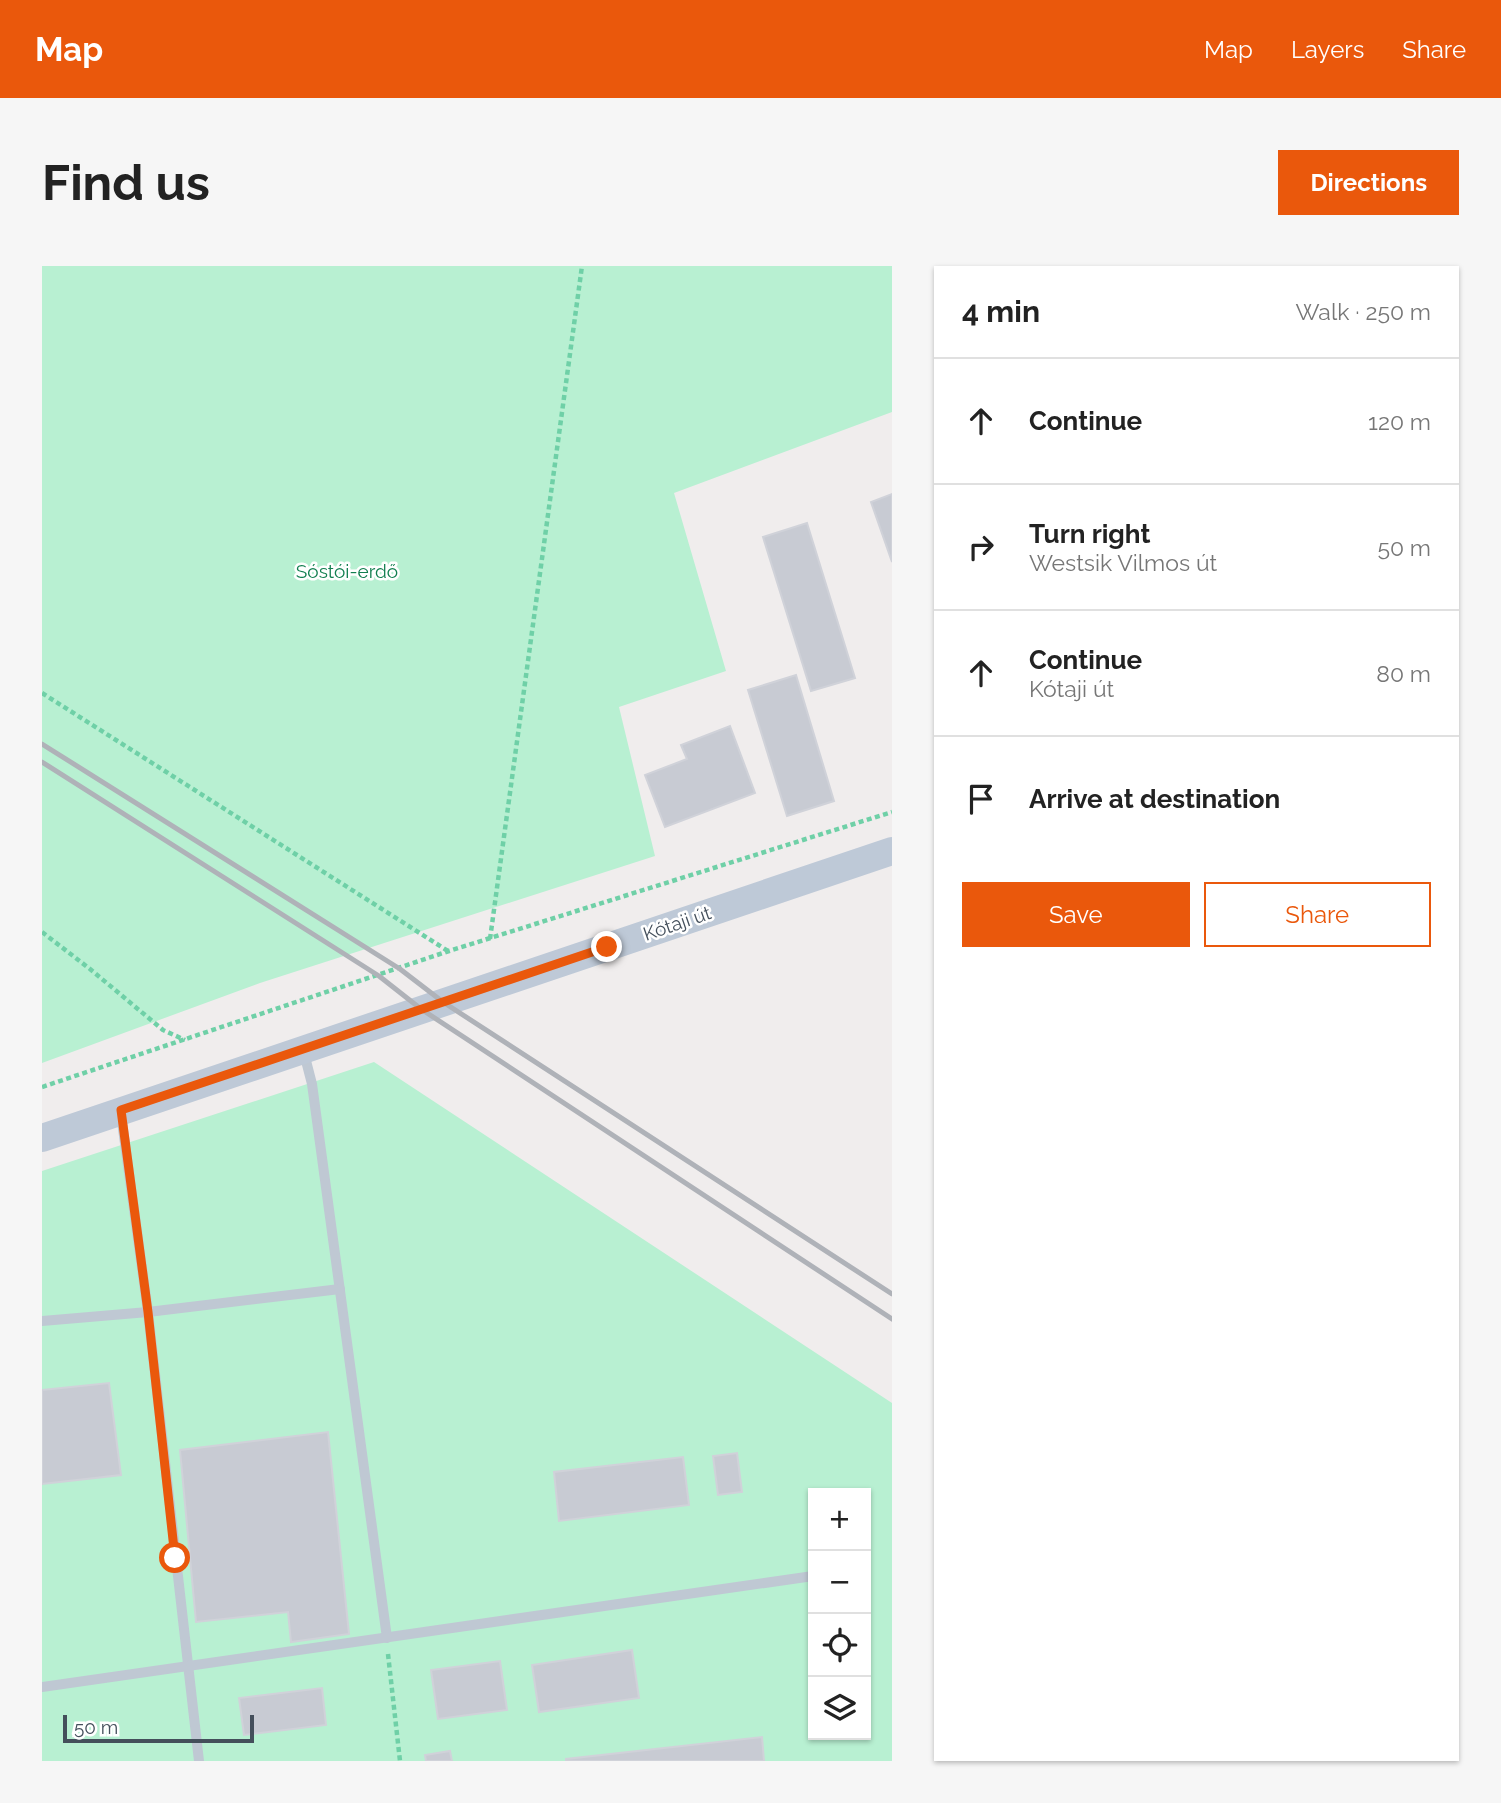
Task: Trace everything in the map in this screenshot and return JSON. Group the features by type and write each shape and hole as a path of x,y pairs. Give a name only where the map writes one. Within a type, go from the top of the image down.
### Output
{"main road":[{"name":"Kótaji út","path":"42,1138 892,851"}],"lane":[{"path":"302,1049 312,1084 387,1638"},
{"path":"121,1110 148,1312 199,1761"},
{"path":"42,1321 148,1312 341,1289"},
{"path":"42,1687 808,1577"}],"path":[{"path":"490,939 582,266"},
{"path":"42,693 449,951"},
{"path":"42,1087 449,951 892,812"},
{"path":"42,932 90,968 163,1030 185,1040"},
{"path":"387,1638 400,1761"}],"green space":[{"name":"Sóstói-erdő","path":"42,266 892,266 892,412 674,493 726,671 619,707 655,856 260,983 42,1063"},
{"path":"374,1062 892,1403 892,1761 42,1761 42,1171"}],"building":[{"path":"892,494 892,562 871,502"},
{"path":"807,523 855,678 811,691 763,537"},
{"path":"796,675 834,801 787,816 748,690"},
{"path":"730,726 755,793 665,827 645,775 687,759 681,745"},
{"path":"109,1383 121,1475 42,1484 42,1390"},
{"path":"328,1432 349,1634 291,1642 288,1612 196,1622 180,1450"},
{"path":"737,1453 742,1492 718,1495 713,1456"},
{"path":"683,1457 689,1505 559,1521 554,1472"},
{"path":"632,1650 639,1698 539,1712 532,1665"},
{"path":"500,1661 507,1710 438,1719 431,1670"},
{"path":"322,1688 326,1725 244,1735 239,1698"},
{"path":"762,1737 764,1761 566,1761 566,1759"},
{"path":"450,1751 452,1761 426,1761 425,1755"}],"railway":[{"path":"42,744 400,969 443,1002 892,1294"},
{"path":"42,762 379,976 421,1009 892,1319"}],"route":[{"path":"175,1558 148,1312 121,1110 607,947"}]}
